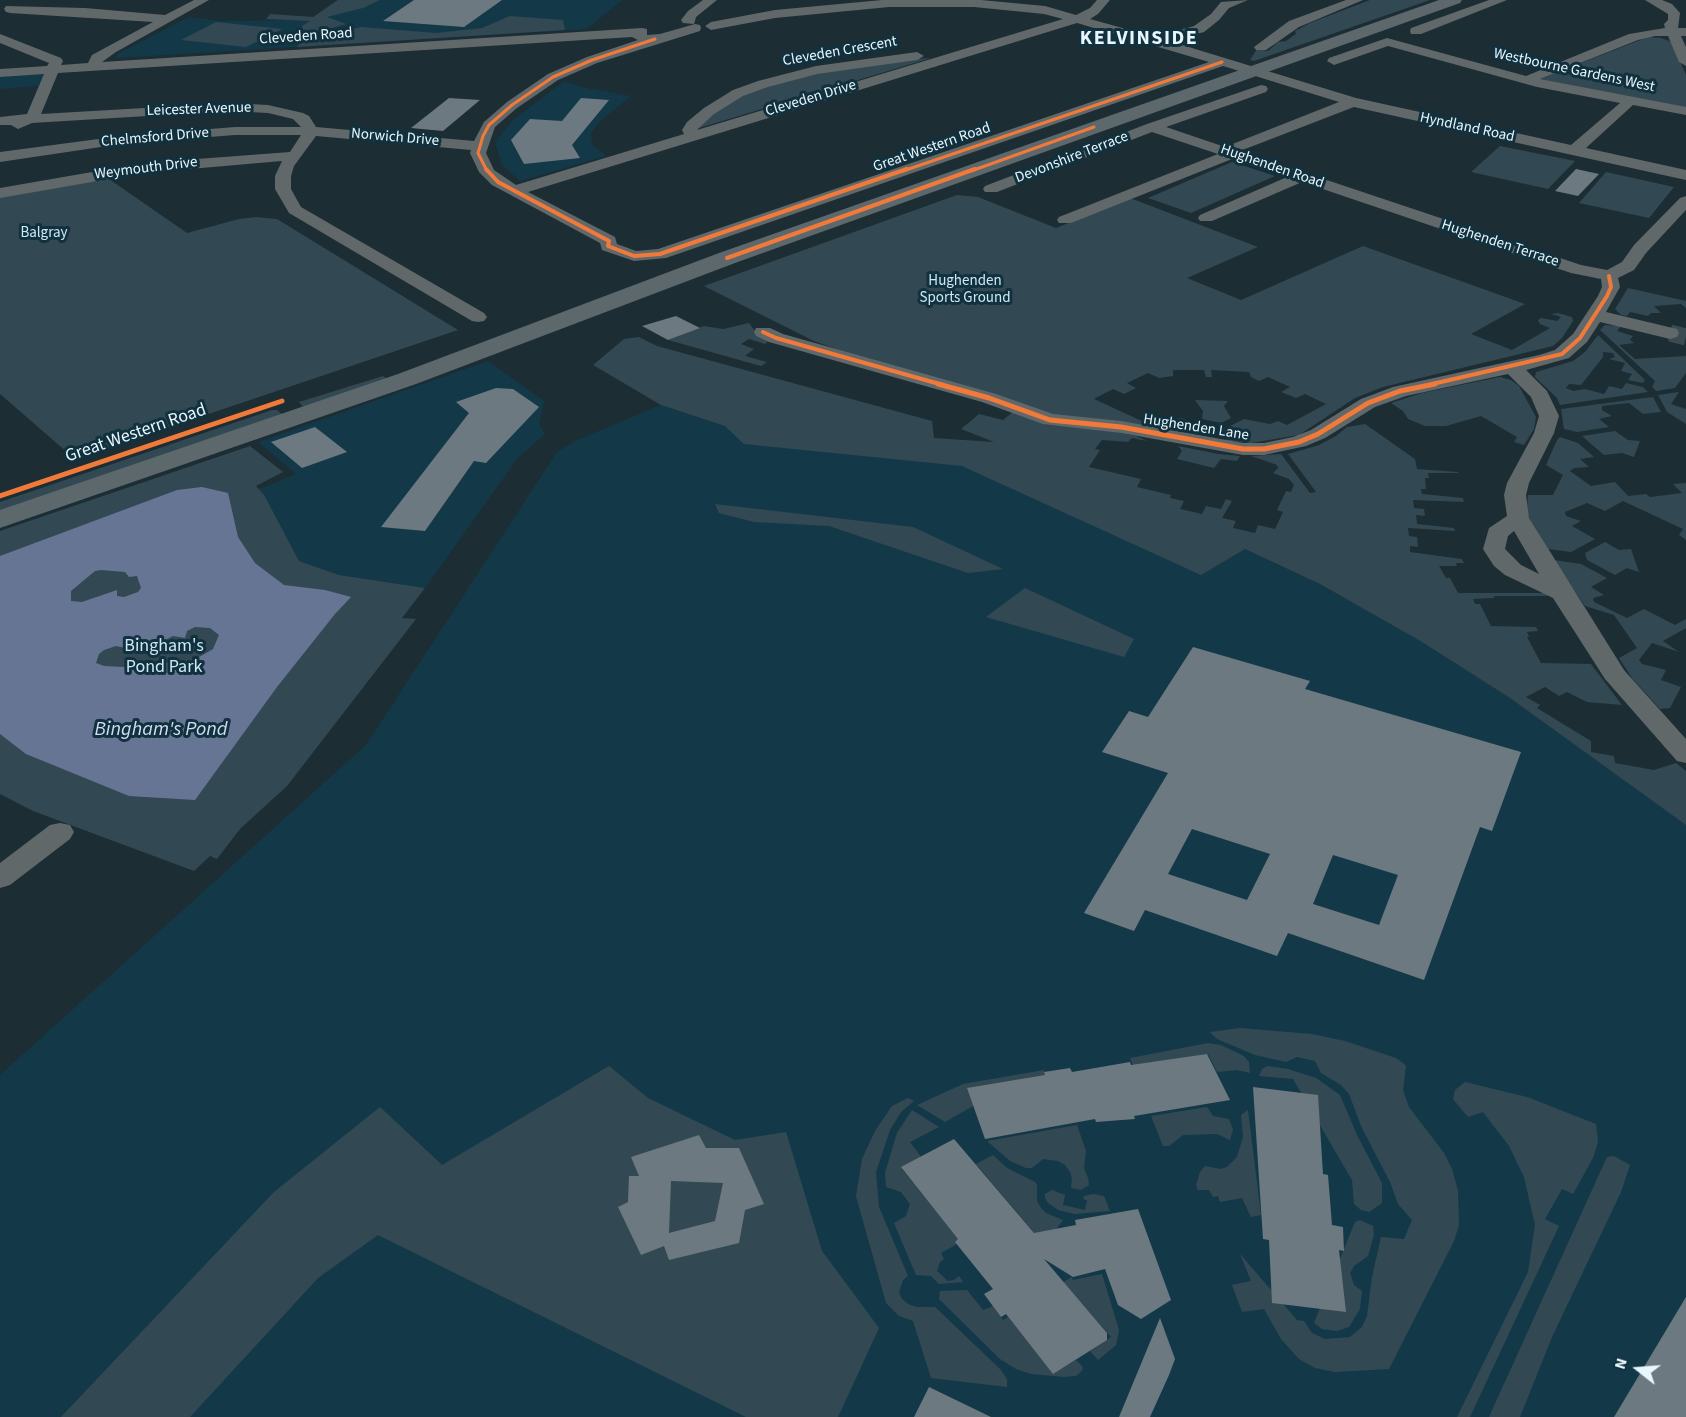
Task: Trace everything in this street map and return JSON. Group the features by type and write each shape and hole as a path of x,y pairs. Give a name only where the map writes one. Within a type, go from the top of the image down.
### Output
{"main road":[{"name":"Great Western Road","path":"0,519 427,372 727,258 1251,70 1452,1"},
{"name":"Great Western Road","path":"0,496 569,306 727,258"}],"street":[{"path":"5,13 23,0"},
{"path":"95,62 203,0"},
{"path":"699,22 711,0"},
{"name":"Cleveden Drive","path":"514,191 1077,19 1091,14 1104,0"},
{"path":"1155,41 1199,29 1215,17 1225,5 1242,0"},
{"path":"1261,47 1294,24 1357,0"},
{"path":"1416,31 1501,0"},
{"path":"1651,0 1668,7 1674,13 1674,21 1670,24 1679,32 1686,62"},
{"path":"1452,1 1478,8"},
{"name":"Cleveden Road","path":"0,73 95,62 615,33 661,35 699,22 890,2 997,2 1045,10 1251,70"},
{"path":"5,13 85,12 168,19"},
{"path":"1527,80 1634,37 1679,32"},
{"path":"624,49 640,35"},
{"path":"514,191 487,172 480,161 479,146 489,125 553,77 661,35"},
{"path":"0,38 54,65 33,117 0,132"},
{"name":"Westbourne Gardens West","path":"1334,61 1387,42 1527,80 1686,111"},
{"name":"Cleveden Crescent","path":"692,135 689,130 692,125 722,102 738,93 776,80 866,61 919,56 947,58"},
{"name":"Great Western Road","path":"514,191 609,241 608,246 628,255 648,256 1222,62"},
{"name":"Hyndland Road","path":"1251,70 1353,102 1686,175"},
{"name":"Devonshire Terrace","path":"991,189 1152,127 1261,89"},
{"path":"1574,151 1630,101"},
{"path":"1065,220 1353,102"},
{"name":"Leicester Avenue","path":"0,122 244,107 275,110 298,116 304,119 311,131"},
{"name":"Hughenden Road","path":"1152,127 1391,208"},
{"name":"Chelmsford Drive","path":"0,158 73,146 165,136 235,131 311,131"},
{"path":"311,131 293,156 284,176 283,189 295,210 478,317"},
{"name":"Norwich Drive","path":"311,131 479,146"},
{"name":"Weymouth Drive","path":"0,193 144,168 293,156"},
{"path":"1206,218 1300,177"},
{"path":"1609,276 1628,266 1640,249 1686,201"},
{"name":"Hughenden Terrace","path":"1391,208 1577,269 1609,276"},
{"name":"Hughenden Lane","path":"763,332 776,338 989,398 1050,420 1121,428 1243,449 1280,447 1299,442 1381,398 1562,354 1580,338 1595,315 1611,287 1609,276"},
{"path":"1595,315 1670,333"},
{"path":"1511,366 1540,395 1549,416 1544,433 1518,483 1515,495 1518,518 1562,593 1614,674 1686,755"},
{"path":"1518,518 1497,532 1494,549 1502,561 1513,570 1562,593"},
{"path":"0,878 60,832"}],"shaded area":[{"path":"348,0 622,0 587,29 116,58 117,54 189,17 220,21 311,20"},
{"path":"47,71 38,86 0,89 0,75"},
{"path":"564,81 586,88 631,96 599,122 591,133 592,144 606,156 520,181 502,165 495,142 514,119"},
{"path":"488,361 544,401 539,424 545,434 517,459 425,588 339,575 299,561 259,489 296,474 258,442"},
{"path":"661,405 725,426 880,436 1245,549 1320,584 1422,642 1510,698 1686,825 1686,1417 0,1417 0,1075 366,745 557,452 577,440"}],"green space":[{"path":"338,0 380,0 363,8 327,17 346,24 325,30 303,31 302,26 310,21 266,19 270,14 313,17"},
{"path":"1370,0 1430,0 1254,61 1250,60 1257,49 1268,51 1278,42 1286,41 1296,34 1295,31 1310,23"},
{"path":"510,16 563,20 565,30 297,47 301,42 361,27 436,33 482,28"},
{"path":"216,22 282,29 246,47 181,40"},
{"path":"1648,37 1672,42 1686,75 1686,109 1540,79"},
{"path":"931,58 699,128 717,111 744,95 807,74 901,60"},
{"path":"1500,146 1575,161 1548,189 1471,172"},
{"path":"1232,162 1275,176 1191,213 1148,198"},
{"path":"1606,172 1674,187 1649,218 1579,203"},
{"name":"Balgray","path":"109,179 187,233 239,219 256,217 277,219 458,330 75,459 0,394 0,197"},
{"name":"Hughenden Sports Ground","path":"957,195 978,197 1056,228 1130,198 1258,247 1187,278 1241,300 1363,246 1525,304 1471,334 1512,350 1550,328 1540,324 1538,320 1541,318 1557,321 1561,317 1551,314 1558,313 1572,317 1573,321 1562,338 1553,346 1383,387 1355,398 1299,435 1251,443 1228,441 1220,435 1226,428 1244,419 1270,424 1278,421 1287,425 1326,404 1305,394 1296,398 1281,392 1290,387 1268,377 1259,381 1251,377 1249,372 1211,370 1212,377 1206,377 1204,370 1173,370 1173,376 1159,378 1148,373 1127,383 1136,388 1124,394 1113,389 1094,399 1144,422 1155,417 1164,421 1182,418 1197,424 1194,431 1187,433 1065,419 861,358 814,341 704,286"},
{"path":"1628,288 1686,301 1686,308 1681,304 1654,306 1661,313 1651,313 1648,316 1630,312 1627,316 1621,315 1615,309"},
{"path":"749,323 756,332 770,340 765,344 749,339 741,344 754,349 745,356 767,362 761,366 668,340 704,326 723,329"},
{"path":"1605,325 1621,326 1617,331 1633,336 1630,340 1634,343 1619,345 1635,359 1686,356 1686,373 1675,388 1656,391 1652,387 1655,381 1600,330"},
{"path":"1598,335 1645,380 1643,383 1628,380 1632,374 1621,371 1625,363 1609,359 1615,357 1613,353 1603,352 1603,357 1581,385 1569,384 1566,388 1573,391 1585,389 1604,394 1609,386 1622,389 1626,383 1643,387 1648,392 1560,405 1557,398 1535,377 1536,372 1573,361 1585,352"},
{"path":"639,337 657,346 932,421 934,438 994,442 961,429 979,414 1003,420 1013,412 1136,436 1147,441 1132,438 1128,442 1102,440 1095,449 1100,450 1089,467 1141,479 1137,487 1171,495 1170,498 1184,501 1180,509 1202,514 1206,506 1221,509 1226,499 1232,501 1222,518 1236,521 1233,528 1255,533 1258,525 1275,529 1283,512 1277,510 1286,491 1291,492 1294,485 1289,479 1273,473 1278,468 1277,465 1251,456 1281,454 1310,493 1316,492 1288,454 1319,445 1347,427 1365,424 1415,459 1417,469 1458,472 1428,473 1429,478 1425,478 1426,489 1421,489 1422,494 1463,498 1464,502 1413,500 1414,508 1424,509 1425,516 1416,515 1417,524 1454,528 1455,531 1408,528 1409,536 1417,537 1418,547 1410,546 1410,552 1462,559 1464,563 1456,563 1457,566 1439,566 1446,578 1450,578 1458,593 1546,593 1548,596 1494,596 1494,598 1473,599 1475,604 1480,604 1491,626 1536,627 1538,631 1527,632 1529,637 1527,637 1541,663 1591,664 1622,705 1587,702 1567,692 1559,696 1545,687 1526,697 1540,705 1537,708 1591,741 1591,752 1614,756 1615,763 1654,770 1676,763 1686,771 1686,825 1510,698 1422,642 1320,584 1245,549 1201,575 962,466 744,444 725,426 661,405 593,365 624,339"},
{"path":"383,376 389,380 303,407 299,402"},
{"path":"1500,377 1511,380 1519,386 1536,417 1534,429 1524,445 1514,442 1517,437 1481,416 1446,426 1425,426 1408,419 1403,411 1391,403 1422,393"},
{"path":"1679,392 1671,404 1686,409 1686,424 1667,412 1658,395"},
{"path":"1653,397 1661,412 1643,414 1629,403 1602,406 1602,410 1612,416 1599,419 1609,427 1577,432 1564,429 1561,409"},
{"path":"1195,400 1228,401 1224,406 1231,418 1221,423 1202,419 1203,411"},
{"path":"277,410 283,415 0,514 0,502"},
{"path":"1615,431 1628,440 1640,441 1634,457 1622,453 1604,455 1582,436"},
{"path":"1560,437 1578,443 1594,457 1580,459 1589,467 1574,468 1570,471 1591,486 1615,482 1628,496 1646,494 1650,497 1682,493 1673,484 1686,483 1686,540 1679,535 1683,529 1623,501 1605,511 1587,503 1565,512 1566,516 1581,521 1572,526 1595,539 1571,552 1548,549 1529,518 1528,495 1553,495 1563,475 1546,465"},
{"name":"Bingham's Pond Park","path":"250,446 283,472 256,486 264,495 299,561 339,575 425,588 402,618 416,619 287,786 240,829 217,859 210,856 194,871 33,811 0,794 0,531"},
{"path":"1178,446 1240,456 1237,461 1221,459 1214,468 1177,459 1182,451"},
{"path":"715,504 913,527 1003,569 968,573 829,526 754,522 719,513"},
{"path":"1605,542 1619,550 1631,549 1639,572 1627,568 1615,575 1587,560 1585,553"},
{"path":"1554,560 1581,564 1607,578 1591,587 1604,595 1593,598 1594,602 1627,618 1644,609 1675,625 1686,619 1686,628 1663,641 1679,652 1652,643 1639,660 1642,664 1666,670 1661,680 1681,687 1670,708 1660,709 1632,678 1619,658 1637,648 1614,615 1585,606"},
{"path":"1025,588 1134,639 1124,657 986,617"},
{"path":"1240,1028 1312,1034 1345,1041 1396,1058 1406,1066 1403,1090 1409,1107 1444,1153 1452,1169 1458,1191 1459,1225 1454,1241 1389,1369 1335,1372 1315,1368 1299,1359 1281,1339 1264,1309 1242,1312 1232,1285 1251,1281 1240,1254 1297,1320 1304,1321 1312,1333 1325,1339 1350,1337 1362,1327 1367,1316 1372,1277 1381,1237 1404,1239 1412,1220 1398,1204 1390,1182 1361,1126 1349,1094 1341,1085 1321,1073 1315,1061 1297,1057 1286,1062 1255,1055 1217,1039 1210,1032"},
{"path":"1208,1043 1221,1045 1244,1056 1249,1062 1250,1073 1237,1070 1217,1072 1208,1054 1134,1067 1130,1058"},
{"path":"609,1066 648,1098 735,1140 786,1132 822,1251 879,1328 838,1417 746,1417 378,1235 318,1278 190,1417 61,1417 274,1192 380,1107 442,1165"},
{"path":"1267,1066 1288,1069 1316,1078 1340,1095 1357,1135 1382,1183 1382,1203 1369,1212 1361,1210 1354,1204 1352,1180 1293,1079 1259,1076 1262,1069"},
{"path":"1044,1070 1047,1078 975,1105 945,1122 917,1105 963,1084"},
{"path":"1465,1082 1527,1097 1596,1124 1598,1142 1593,1158 1573,1194 1562,1189 1545,1219 1559,1226 1470,1417 1457,1417 1528,1272 1535,1225 1524,1177 1509,1146 1483,1112 1468,1117 1453,1099 1455,1090"},
{"path":"908,1098 914,1101 901,1112 890,1130 876,1172 879,1207 908,1276 903,1280 899,1292 908,1304 917,1307 935,1307 1001,1370 1007,1379 1007,1387 931,1378 913,1321 899,1316 886,1303 856,1196 862,1159 875,1131 892,1106"},
{"path":"1207,1107 1213,1116 1229,1119 1233,1129 1230,1140 1217,1134 1183,1135 1169,1146 1163,1146 1151,1116"},
{"path":"912,1110 939,1127 910,1142 922,1158 902,1169 961,1242 941,1253 944,1259 940,1262 937,1271 948,1281 959,1276 963,1282 939,1284 931,1276 916,1275 894,1223 906,1216 910,1204 901,1192 886,1187 885,1173 897,1133"},
{"path":"1248,1110 1261,1215 1251,1217 1242,1198 1220,1202 1218,1196 1213,1197 1209,1190 1198,1190 1196,1185 1200,1172 1205,1166 1220,1169 1227,1167 1237,1157 1243,1137 1241,1115"},
{"path":"1077,1125 1086,1151 1084,1168 1089,1185 1081,1190 1071,1188 1070,1172 1058,1161 1043,1159 1032,1168 1026,1168 1010,1161 987,1141"},
{"path":"993,1155 1007,1168 1035,1182 1037,1201 1041,1208 1046,1213 1063,1220 1055,1231 1036,1235 976,1164"},
{"path":"1614,1156 1630,1165 1621,1192 1552,1337 1520,1417 1489,1417 1607,1157"},
{"path":"1052,1190 1065,1195 1063,1205 1085,1210 1087,1200 1083,1199 1084,1196 1093,1194 1104,1196 1110,1211 1075,1214 1058,1210 1047,1202 1045,1197 1045,1194"},
{"path":"1360,1220 1373,1226 1374,1235 1368,1256 1354,1266 1350,1273 1354,1285 1362,1291 1360,1309 1349,1327 1337,1331 1322,1329 1314,1323 1355,1222"},
{"path":"1102,1274 1119,1330 1116,1345 1098,1360 1090,1351 1111,1337 1063,1282 1072,1277 1073,1280"},
{"path":"967,1290 983,1310 993,1306 1003,1320 1008,1317 1053,1373 1076,1360 1083,1367 1082,1371 1076,1376 1064,1377 1031,1374 1016,1369 1000,1359 939,1299 940,1291"}],"water":[{"name":"Bingham's Pond","path":"202,487 228,493 238,537 255,563 284,585 325,590 351,597 277,687 195,800 129,796 26,754 0,734 0,556 177,490","holes":["95,571 125,572 129,577 137,576 141,588 138,592 124,597 117,596 117,590 82,602 71,601 71,591","195,627 210,628 219,635 213,649 194,660 124,667 104,666 96,663 99,654 104,650 116,646 131,649 143,642 152,647 160,645 161,642 173,636 185,638 187,631"]}],"building":[{"path":"414,0 502,0 464,27 383,21"},
{"path":"449,98 480,100 443,131 411,128"},
{"path":"581,98 609,100 572,145 580,158 524,164 511,140 530,119 562,121"},
{"path":"1576,169 1599,174 1578,196 1555,191"},
{"path":"676,316 700,328 668,340 642,326"},
{"path":"496,388 513,389 539,407 486,463 474,461 425,531 381,527 469,413 456,402"},
{"path":"315,427 347,452 302,468 271,442"},
{"path":"1193,647 1310,681 1305,689 1521,752 1492,831 1480,827 1424,980 1288,933 1277,956 1145,910 1134,931 1084,913 1168,773 1102,752 1129,711 1148,717","holes":["1192,829 1270,854 1247,900 1168,874","1333,855 1398,875 1379,925 1313,904"]},
{"path":"1207,1054 1230,1100 1134,1116 1135,1119 1096,1122 1095,1119 985,1139 967,1088 1045,1075 1044,1072 1070,1068 1072,1072 1130,1062 1131,1065"},
{"path":"1253,1087 1318,1095 1323,1174 1328,1175 1332,1225 1343,1227 1344,1251 1339,1250 1346,1312 1272,1303 1269,1240 1263,1239"},
{"path":"699,1135 706,1148 739,1148 764,1204 745,1210 739,1243 669,1260 664,1246 641,1255 618,1207 628,1202 629,1176 639,1176 631,1157","holes":["671,1181 723,1183 715,1221 669,1233"]},
{"path":"954,1139 1034,1233 1076,1225 1075,1220 1138,1209 1171,1300 1141,1319 1118,1305 1105,1269 1073,1277 1044,1259 1107,1333 1107,1340 1053,1374 1006,1314 1001,1317 984,1294 993,1289 955,1242 958,1239 901,1167"},
{"path":"1686,1297 1686,1417 1614,1417"},
{"path":"1160,1318 1175,1359 1169,1375 1150,1417 1119,1417"},
{"path":"929,1387 991,1417 914,1417"}],"tunnel":[{"path":"1670,333 1686,337"}],"cycle path":[{"path":"655,39 592,60 553,77 512,105 489,125 478,153 487,172 498,182 609,241 608,246 634,256 660,254 1222,62"},
{"path":"727,258 1094,127"},
{"path":"763,332 776,338 989,398 1050,420 1121,427 1243,449 1264,449 1299,442 1318,434 1368,403 1400,391 1544,360 1562,354 1580,338 1607,296 1611,287 1609,276"},
{"path":"0,496 282,401"}],"district":[{"name":"KELVINSIDE","path":"1139,40"}]}
